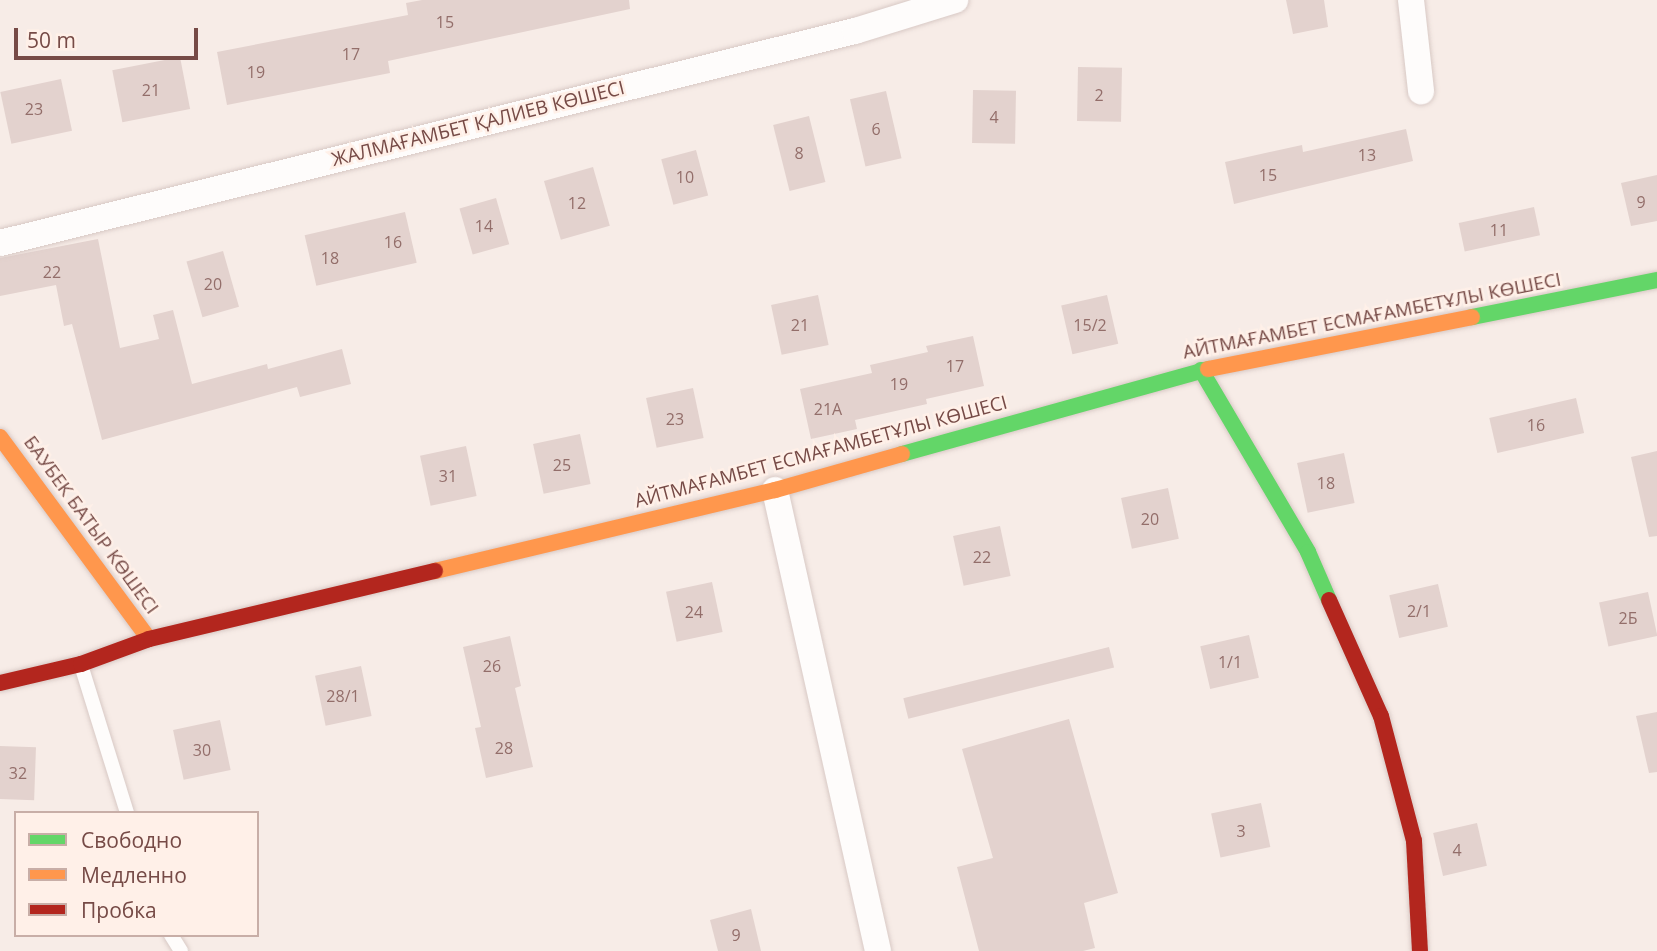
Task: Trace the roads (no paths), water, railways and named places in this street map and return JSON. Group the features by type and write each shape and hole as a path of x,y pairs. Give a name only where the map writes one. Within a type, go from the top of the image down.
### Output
{"street":[{"name":"ЖАЛМАҒАМБЕТ ҚАЛИЕВ КӨШЕСІ","path":"0,243 855,31 955,0"},
{"path":"1411,0 1421,91"},
{"name":"АЙТМАҒАМБЕТ ЕСМАҒАМБЕТҰЛЫ КӨШЕСІ","path":"0,683 80,664 149,639 775,490 1201,370 1657,281"},
{"path":"1201,370 1308,552 1381,716 1414,841 1420,951"},
{"name":"БАУБЕК БАТЫР КӨШЕСІ","path":"0,437 149,639"},
{"path":"775,490 878,951"}],"lane":[{"path":"80,664 126,811"}]}
